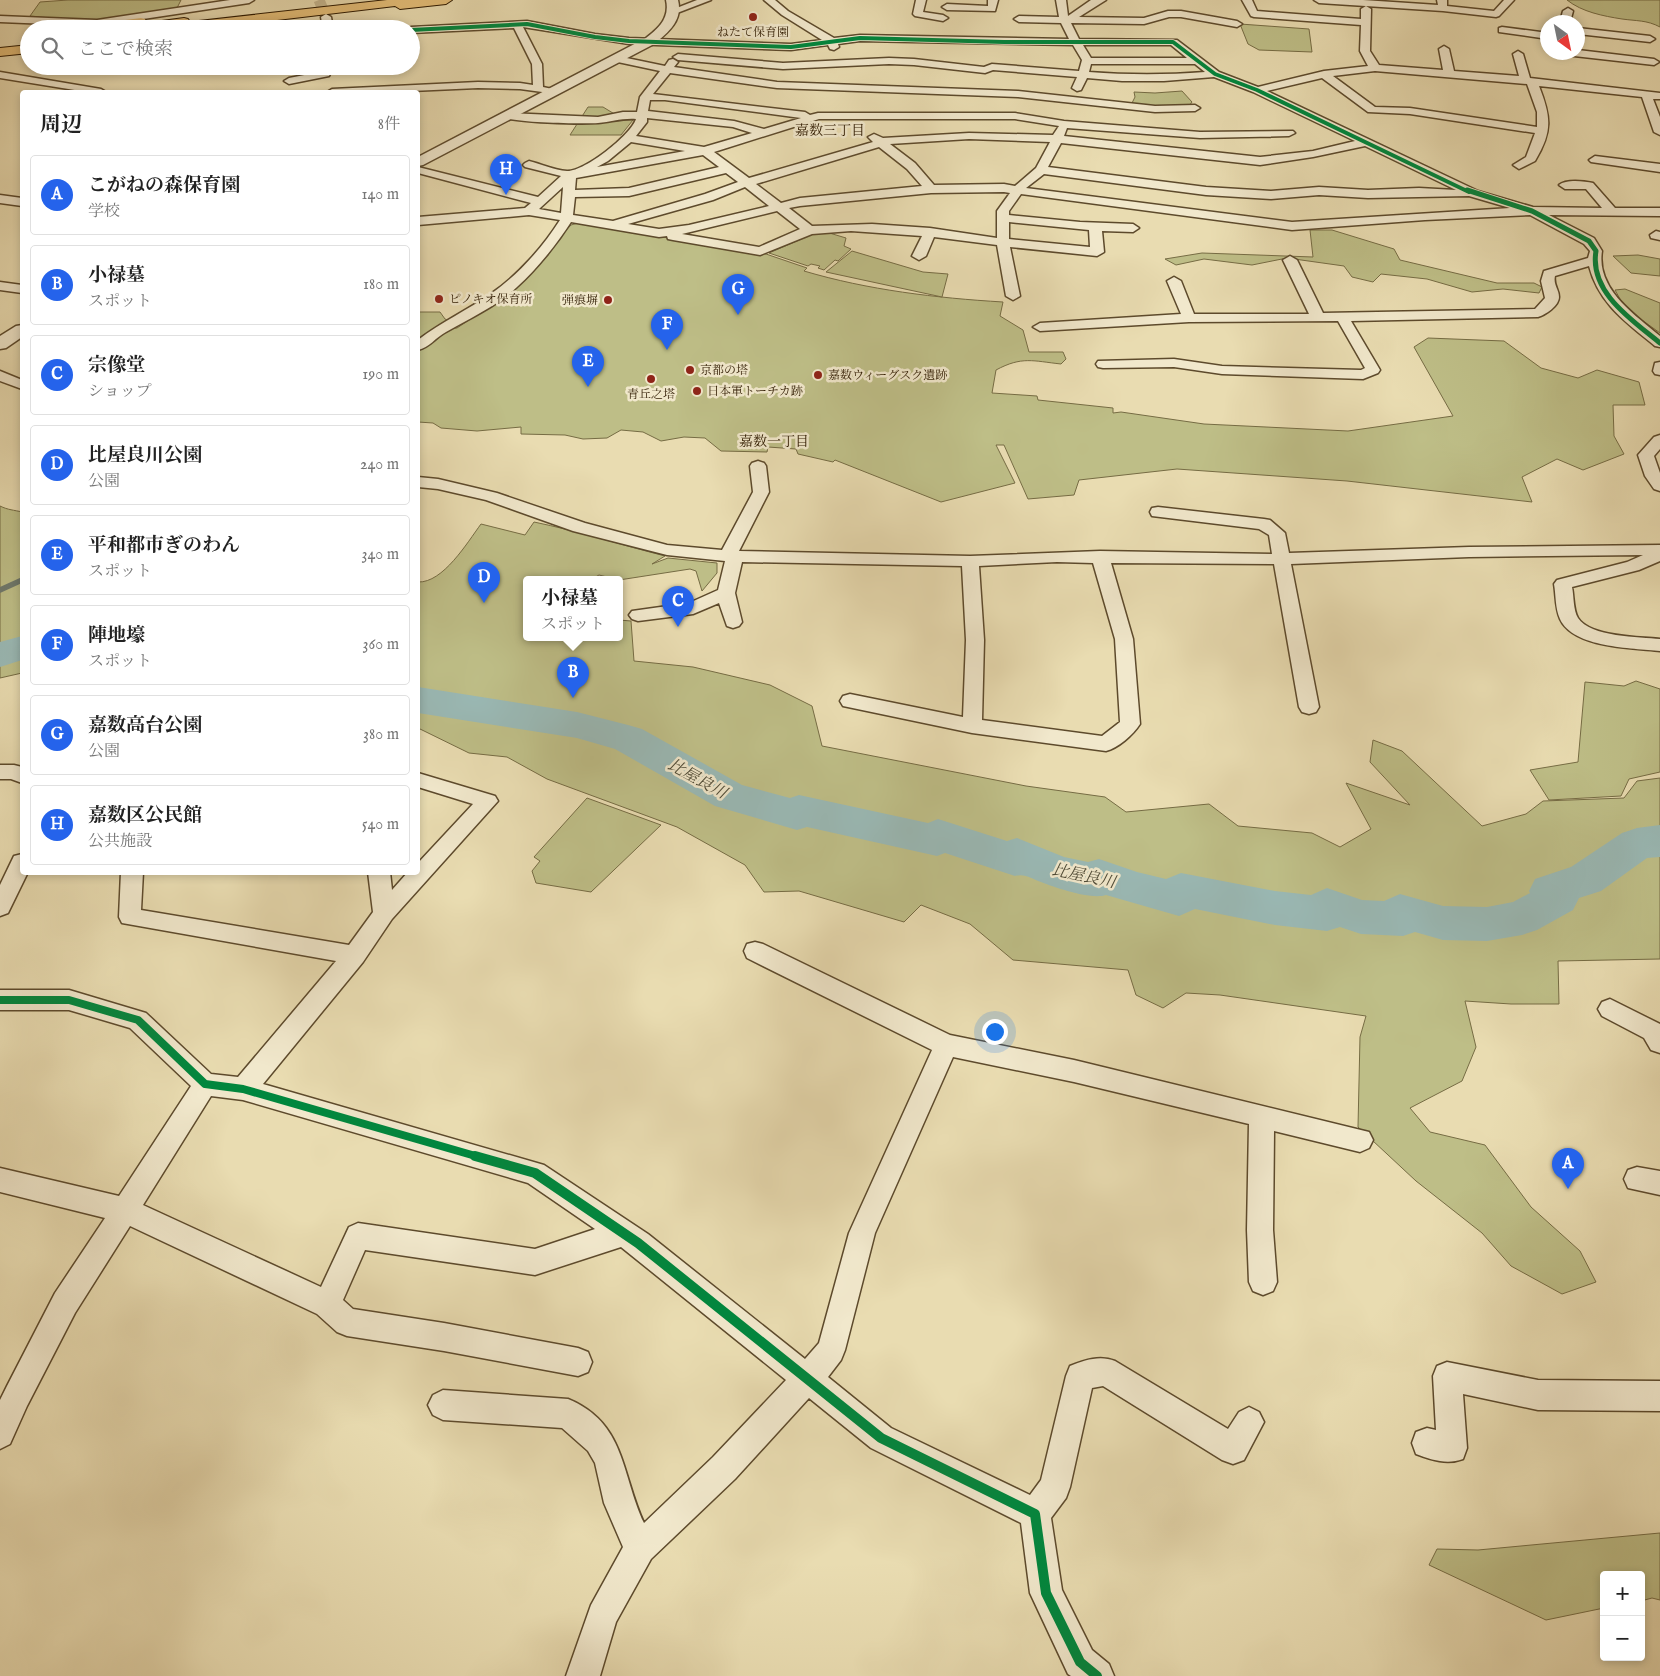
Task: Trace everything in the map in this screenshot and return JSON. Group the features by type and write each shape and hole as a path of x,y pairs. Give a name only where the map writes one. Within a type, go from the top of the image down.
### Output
{"highway":[{"path":"163,20 335,0"},
{"path":"222,20 374,0"},
{"path":"214,20 419,0"},
{"path":"274,20 446,0"},
{"path":"0,42 20,40"},
{"path":"0,48 20,46"},
{"path":"0,54 20,51"}],"street":[{"path":"117,20 249,0"},
{"path":"420,161 654,38 667,25 673,5 706,0"},
{"path":"769,0 785,13 831,41 864,130 910,166 931,190"},
{"path":"921,0 916,17 940,28 1008,39 1077,42 1173,42 1214,74 1257,90 1364,143 1474,194 1532,211 1590,241 1596,251 1594,262 1600,284 1605,292 1621,310 1660,343"},
{"path":"940,28 948,4 992,10 993,0"},
{"path":"1013,296 1002,242 1003,211 1018,190 1041,170 1059,139 1083,76 1086,61 1077,42 1067,30 1067,21 1061,0"},
{"path":"1067,21 1094,2 1101,0"},
{"path":"1247,0 1254,14 1366,22"},
{"path":"1319,0 1442,4 1496,14 1509,0"},
{"path":"1365,1 1364,51 1375,68"},
{"path":"1567,15 1568,11"},
{"path":"529,165 570,175 705,151 761,132 818,116 849,89 889,61 986,70 1008,39 1067,21 1144,21 1168,14 1182,14 1236,24"},
{"path":"420,30 522,24 545,18"},
{"path":"0,19 39,20"},
{"path":"522,24 595,37 654,38"},
{"path":"522,24 537,64 538,90"},
{"path":"617,29 654,38 690,43 791,47 940,28"},
{"path":"1502,30 1540,35"},
{"path":"1585,32 1650,39"},
{"path":"1008,39 1083,76 1164,78 1214,74"},
{"path":"529,211 570,175 604,159 629,138 641,122 645,97 665,69 690,43"},
{"path":"1444,49 1449,74"},
{"path":"1518,54 1544,119 1542,131 1538,137 1531,159 1520,165"},
{"path":"678,57 783,66 849,89 1015,116 1068,112 1195,108"},
{"path":"1585,57 1654,62"},
{"path":"617,59 665,69 777,85 1018,94 1068,112 1200,135 1289,133"},
{"path":"1086,61 1197,61"},
{"path":"1257,90 1324,74 1375,68 1528,81 1564,82 1647,96 1660,96"},
{"path":"0,74 91,90"},
{"path":"1324,74 1372,110 1410,112 1542,131"},
{"path":"289,82 320,75"},
{"path":"374,90 478,85 520,86 553,92"},
{"path":"1647,96 1659,129"},
{"path":"645,97 665,97 818,116"},
{"path":"508,116 589,120 623,115 642,115 734,124 761,132"},
{"path":"1200,135 1200,156"},
{"path":"613,225 709,197 746,182 880,142 969,136 1059,139 1200,156 1268,160 1313,154 1364,143"},
{"path":"629,138 705,151 809,230"},
{"path":"1595,160 1660,168"},
{"path":"568,194 629,192 728,169"},
{"path":"1041,170 1206,191 1271,195 1319,191 1368,194 1419,192 1474,194"},
{"path":"420,171 540,201"},
{"path":"420,345 441,329 455,324 513,284 557,234 567,218 570,175"},
{"path":"1564,185 1589,186 1612,212"},
{"path":"659,233 689,229 800,202 931,190 1004,188 1292,226 1425,216 1532,211 1660,212"},
{"path":"0,199 20,202"},
{"path":"420,221 529,211 760,251 809,230 863,227 930,232 1097,252 1095,227"},
{"path":"1003,218 1095,227 1133,228"},
{"path":"919,256 930,232"},
{"path":"1290,260 1318,318"},
{"path":"1040,327 1189,318 1318,318 1538,313 1551,304 1552,300 1547,280 1549,274 1595,260"},
{"path":"1174,281 1189,318"},
{"path":"0,286 20,288"},
{"path":"1104,364 1174,363 1222,370 1364,375 1373,370 1342,317"},
{"path":"0,344 20,331"},
{"path":"1660,366 1660,371"},
{"path":"0,375 20,384"},
{"path":"1660,440 1646,455 1653,476 1660,486"},
{"path":"732,622 726,593 732,556 761,492 758,466"},
{"path":"420,482 438,484 491,496 572,525 667,550 732,556 970,561 1100,556 1282,559 1469,552 1660,550"},
{"path":"1158,512 1264,524 1277,533 1309,708"},
{"path":"1660,555 1633,566 1563,584 1569,621 1577,629 1602,638 1660,645"},
{"path":"850,701 972,726 1106,744 1130,724 1124,638 1100,556"},
{"path":"970,561 975,640 972,726"},
{"path":"638,614 693,608 726,593"},
{"path":"420,781 488,801 420,874"},
{"path":"0,908 20,866"},
{"path":"132,875 130,917 354,955"},
{"path":"379,875 384,913"},
{"path":"243,1089 354,955 384,913 419,875"},
{"path":"756,951 946,1044 1074,1071 1360,1140"},
{"path":"0,1000 69,1000 138,1020 205,1084 243,1089 535,1173 624,1233 882,1438 1035,1514"},
{"path":"1610,1009 1652,1031 1660,1043"},
{"path":"583,1676 602,1616 640,1548 724,1468 808,1378 831,1350 862,1232 946,1044"},
{"path":"0,1434 17,1396 65,1303 188,1114 205,1084"},
{"path":"1262,1116 1260,1230 1263,1282"},
{"path":"0,1180 125,1210 327,1304 347,1322 444,1337 578,1362"},
{"path":"327,1304 358,1236 535,1262 624,1233"},
{"path":"1097,1676 1080,1662 1046,1593 1035,1514 1055,1487 1080,1376 1105,1371 1233,1449 1249,1422"},
{"path":"1427,1443 1452,1448 1447,1376 1538,1395 1660,1396"},
{"path":"443,1405 568,1414 600,1440 608,1461 619,1503 640,1548"}],"green space":[{"path":"68,0 181,0 176,10 99,20 71,20 30,16 40,2"},
{"path":"1567,0 1660,0 1660,27 1646,22 1593,13 1579,8"},
{"path":"1240,24 1309,29 1312,52 1259,50 1248,44"},
{"path":"1182,91 1192,102 1189,106 1156,108 1131,105 1135,97 1134,92"},
{"path":"588,107 603,107 621,118 633,120 621,135 570,135"},
{"path":"578,223 766,254 807,268 804,271 877,288 953,298 1003,302 1000,316 1023,330 1029,352 1063,352 1066,359 1061,364 1021,361 996,370 992,393 1037,396 1038,400 1113,408 1113,413 1121,412 1204,424 1348,431 1453,416 1414,347 1428,338 1504,341 1541,368 1578,378 1597,370 1639,382 1645,405 1613,405 1614,436 1624,454 1583,470 1557,459 1522,477 1532,502 1347,481 1177,469 1079,480 1074,495 1028,499 1004,445 996,445 1015,483 941,502 835,460 833,462 798,454 796,449 768,447 767,452 721,451 705,438 684,437 661,441 643,432 621,430 607,438 583,439 565,435 521,434 521,427 477,431 441,428 433,423 420,422 420,350 441,333 457,328 505,296 571,225"},
{"path":"1310,230 1332,230 1394,249 1400,260 1497,283 1534,283 1542,287 1539,293 1503,289 1472,292 1427,279 1381,274 1373,282 1352,277 1344,266 1287,258 1252,265 1204,259 1176,265 1165,259 1202,253 1313,257"},
{"path":"826,232 846,238 844,246 851,249 824,270 818,268 820,266 811,264 808,266 769,253 813,234"},
{"path":"852,251 923,272 948,274 942,297 826,272"},
{"path":"1638,255 1660,259 1660,276 1631,273 1613,256"},
{"path":"1625,289 1660,303 1660,333 1625,308 1615,290"},
{"path":"420,312 440,312 445,319 451,322 420,340"},
{"path":"0,506 20,512 20,673 0,678"},
{"path":"534,522 665,556 652,564 668,558 717,563 717,573 702,591 696,571 690,569 623,579 623,576 599,575 523,576 523,641 623,641 623,620 631,621 634,661 693,667 770,685 812,706 822,746 1026,786 1105,797 1126,812 1209,804 1238,826 1312,833 1340,847 1371,829 1346,783 1410,805 1370,762 1373,740 1402,751 1482,826 1526,814 1543,801 1624,798 1637,781 1660,778 1660,959 1558,961 1559,1004 1511,1004 1465,1001 1476,1047 1462,1081 1410,1108 1430,1132 1485,1145 1531,1207 1580,1251 1596,1282 1562,1294 1511,1266 1482,1233 1416,1181 1358,1127 1360,1037 1366,1016 1220,995 1186,993 1163,1008 1136,995 1128,970 1013,960 970,924 921,905 904,922 799,891 764,892 745,865 677,827 547,779 507,757 469,753 420,729 420,582 427,581 445,569 462,551 481,524 525,535"},
{"path":"1636,681 1660,689 1660,772 1629,779 1621,796 1549,800 1530,770 1578,762 1585,682 1624,686"},
{"path":"587,798 661,825 591,892 536,883 532,871 540,861 534,857"},
{"path":"1660,1533 1660,1600 1652,1598 1645,1600 1645,1571 1600,1571 1600,1609 1546,1620 1429,1565 1437,1549 1478,1550"}],"waterway":[{"path":"0,590 20,581"},
{"name":"比屋良川","path":"0,655 20,649"},
{"name":"比屋良川","path":"420,700 577,725 628,739 729,796 797,815 799,810 937,840 938,835 1015,860 1017,854 1056,871 1099,881 1099,875 1131,887 1179,899 1181,890 1275,908 1327,914 1327,905 1361,917 1403,919 1400,911 1443,923 1487,924 1522,918 1558,898 1550,891 1586,879 1637,844 1660,841"}],"tunnel":[{"path":"319,0 326,17"}],"cycle path":[{"path":"420,30 527,24 595,37 629,41 791,47 860,38 1004,42 1173,42 1215,74 1257,90 1474,194 1532,211 1589,241 1596,251 1594,262 1600,284 1621,311 1660,343"},
{"path":"0,1000 69,1000 138,1020 205,1084 243,1089 535,1173 638,1243 881,1438 1035,1514 1046,1593 1080,1662 1097,1676"}],"place":[{"name":"ねたて保育園","path":"753,17"},
{"name":"嘉数区公民館","path":"506,195"},
{"name":"ピノキオ保育所","path":"439,299"},
{"name":"弾痕塀","path":"608,300"},
{"name":"嘉数高台公園","path":"738,315"},
{"name":"陣地壕","path":"667,350"},
{"name":"京都の塔","path":"690,370"},
{"name":"嘉数ウィーグスク遺跡","path":"818,375"},
{"name":"青丘之塔","path":"651,379"},
{"name":"平和都市ぎのわん","path":"588,387"},
{"name":"日本軍トーチカ跡","path":"697,391"},
{"name":"比屋良川公園","path":"484,603"},
{"name":"宗像堂","path":"678,627"},
{"name":"小禄墓","path":"573,698"},
{"name":"こがねの森保育園","path":"1568,1189"}],"district":[{"name":"嘉数三丁目","path":"830,130"},
{"name":"嘉数一丁目","path":"774,441"}]}
